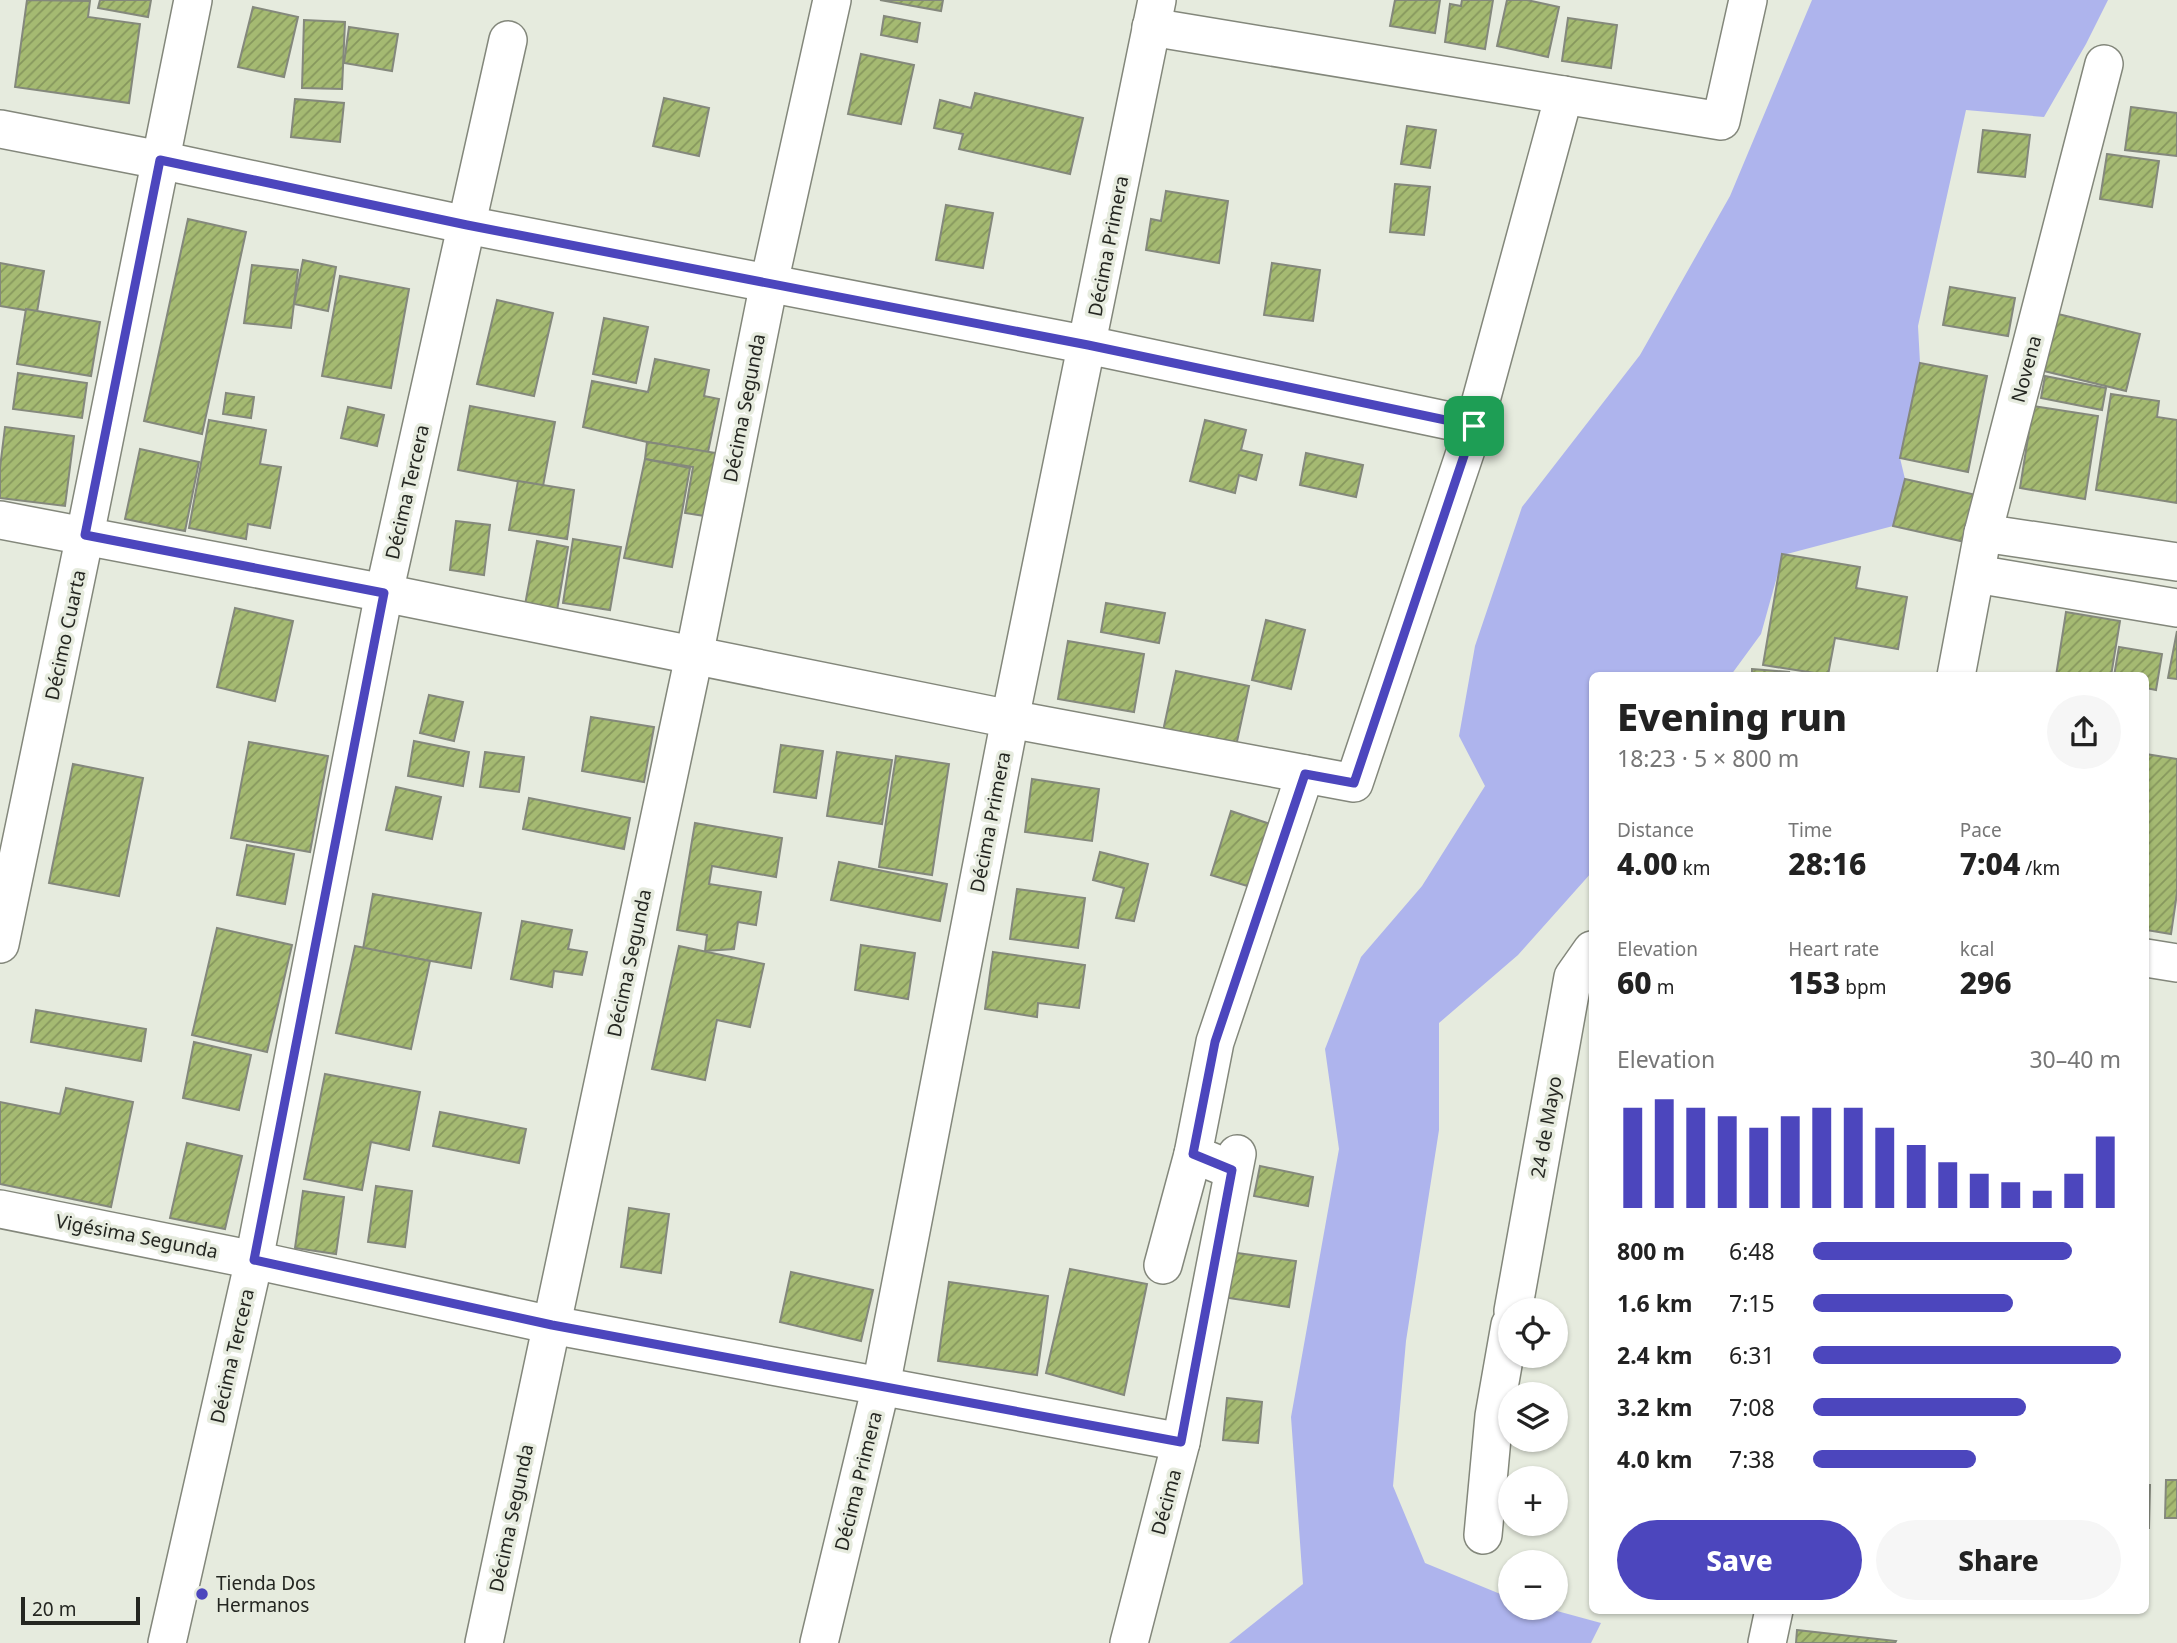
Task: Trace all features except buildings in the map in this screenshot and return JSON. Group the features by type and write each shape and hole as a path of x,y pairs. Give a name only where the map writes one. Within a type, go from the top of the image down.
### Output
{"street":[{"name":"Décimo Cuarta","path":"0,944 193,0"},
{"name":"Décima Segunda","path":"484,1643 694,656 769,283 832,0"},
{"path":"1154,13 1564,94 1721,121 1748,0"},
{"name":"Décima Primera","path":"819,1643 881,1386 1010,719 1154,13"},
{"name":"Décima Tercera","path":"167,1643 254,1260 384,593 508,40"},
{"name":"Novena","path":"1957,672 1983,533 2104,64"},
{"path":"0,520 384,593 1010,719 1354,783 1474,426 1564,94"},
{"path":"0,129 467,225 1088,345 1474,426"},
{"path":"1983,533 2177,562"},
{"path":"1976,574 2177,607"},
{"path":"1163,1265 1193,1154 1215,1042 1305,774"},
{"name":"24 de Mayo","path":"1515,1298 1573,977 1589,954"},
{"path":"2149,958 2177,963"},
{"name":"Décima","path":"1129,1643 1181,1442 1234,1162 1193,1154"},
{"name":"Vigésima Segunda","path":"0,1209 254,1260 552,1325 1181,1442"},
{"path":"1483,1535 1494,1416 1502,1368"},
{"path":"1767,1643 1773,1614"}],"shaded area":[{"path":"1812,0 2108,0 2044,117 1966,110 1918,326 1920,363 1900,458 1905,479 1893,526 1783,555 1761,634 1733,672 1589,672 1589,875 1518,955 1439,1023 1439,1130 1406,1341 1393,1486 1425,1563 1498,1593 1498,1620 1568,1620 1568,1614 1601,1623 1591,1643 1229,1643 1303,1584 1291,1417 1339,1149 1325,1049 1361,957 1422,886 1485,786 1459,736 1475,646 1522,507 1640,355 1730,196"}],"place":[{"name":"Tienda Dos Hermanos","path":"202,1594"}],"route":[{"path":"160,160 467,225 1088,345 1474,426 1354,783 1305,774 1215,1042 1193,1154 1232,1170 1181,1442 552,1325 254,1260 384,593 85,535 160,160"}]}
